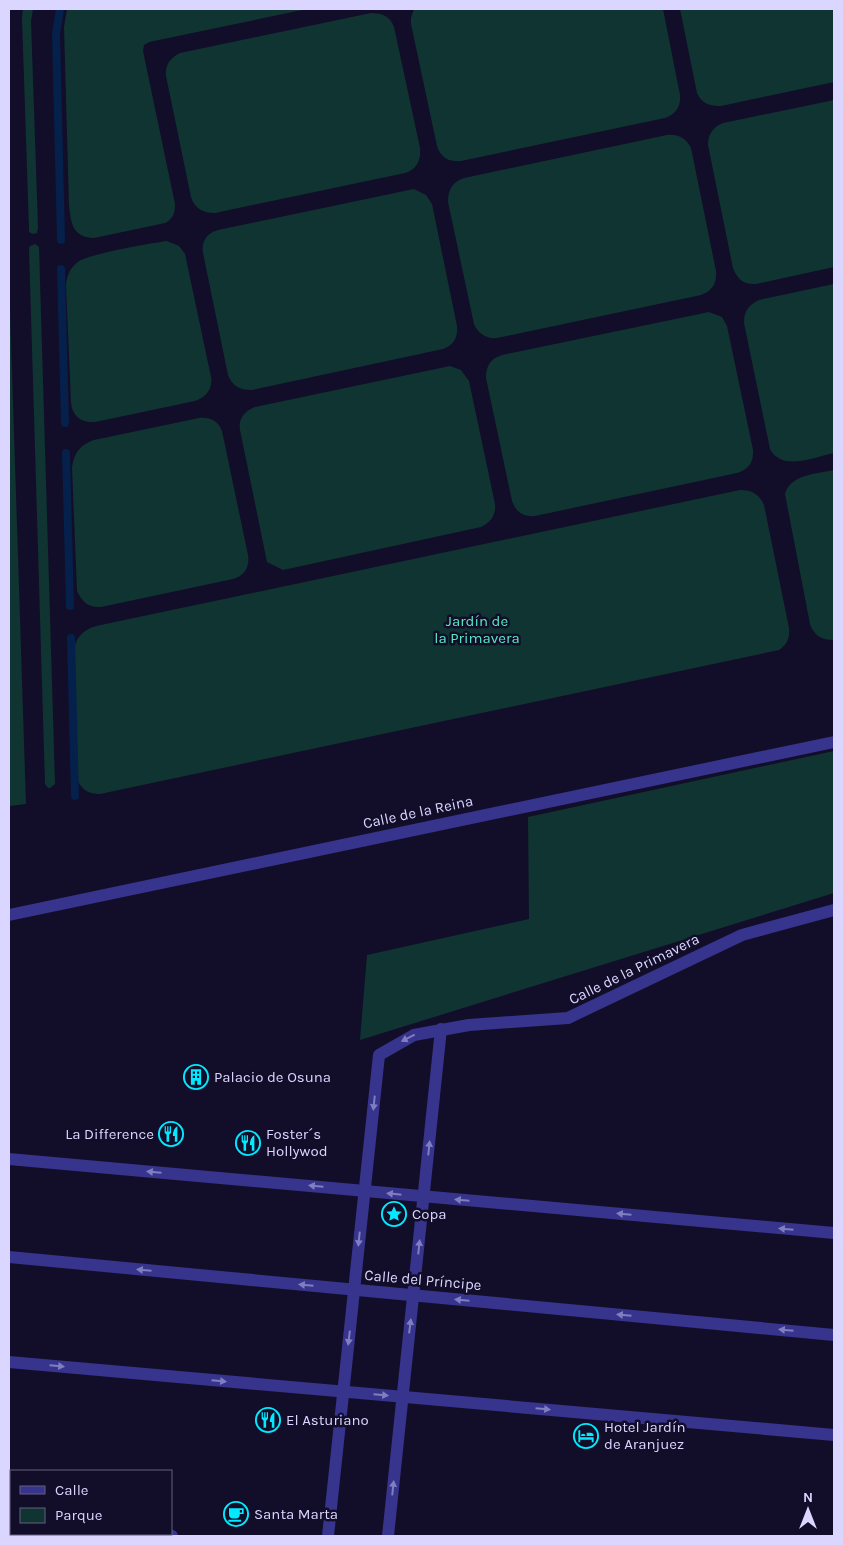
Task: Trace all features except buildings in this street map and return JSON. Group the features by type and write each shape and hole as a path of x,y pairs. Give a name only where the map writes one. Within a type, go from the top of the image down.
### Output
{"street":[{"name":"Calle de la Reina","path":"9,915 834,742"},
{"name":"Calle de la Primavera","path":"364,1191 379,1055 414,1035 441,1029 469,1025 568,1018 742,935 834,910"},
{"path":"388,1536 441,1029"},
{"path":"9,1159 834,1233"},
{"path":"328,1536 364,1191"},
{"name":"Calle del Príncipe","path":"9,1257 834,1335"},
{"path":"9,1362 834,1435"}],"green space":[{"path":"23,9 33,9 31,21 38,228 37,233 33,234 29,232"},
{"path":"67,9 307,9 149,42 144,45 143,51 175,204 174,213 172,218 165,223 94,238 77,232 72,223 69,205 64,27"},
{"path":"414,9 663,9 680,95 679,106 675,112 665,118 461,161 449,160 441,154 437,146 411,24"},
{"path":"680,9 834,9 834,82 721,106 707,104 701,100 697,93"},
{"path":"371,13 385,16 394,27 420,148 419,160 415,166 405,173 215,213 203,211 197,207 191,197 166,76 167,65 173,57 180,53"},
{"path":"834,100 834,267 756,284 745,282 739,278 733,268 708,145 710,134 723,123"},
{"path":"667,135 681,137 691,148 716,271 716,279 711,289 701,295 497,338 486,337 480,333 474,324 448,202 450,190 454,184 464,178"},
{"path":"414,189 426,195 432,204 457,326 457,334 453,343 443,349 252,390 234,385 228,375 203,253 204,241 208,235 218,230"},
{"path":"167,241 179,246 185,254 211,377 210,389 205,395 195,401 95,422 82,420 75,415 71,402 66,285 69,272 78,262 84,259 121,249"},
{"path":"35,244 39,247 55,784 50,788 45,784 29,248"},
{"path":"9,279 26,804 9,806"},
{"path":"834,284 834,453 808,460 782,460 775,456 770,449 744,323 745,315 747,309 759,300"},
{"path":"709,312 722,317 727,326 753,450 751,462 747,468 737,473 535,516 527,516 518,511 512,501 486,378 488,367 492,361 502,355"},
{"path":"450,366 461,370 469,381 495,504 494,515 488,523 481,527 283,570 267,562 240,430 240,422 245,413 255,407"},
{"path":"199,418 213,420 222,431 248,555 248,563 245,570 240,576 233,579 101,607 86,604 77,591 72,467 76,453 85,444 94,440"},
{"path":"834,470 834,640 819,636 814,632 810,624 785,494 792,482 798,479"},
{"name":"Jardín de la Primavera","path":"740,490 755,493 764,505 789,628 787,641 779,650 100,794 86,791 78,781 73,653 75,643 80,636 91,628"},
{"path":"834,751 834,893 360,1040 367,955 529,919 528,817"}],"waterway":[{"path":"60,9 56,33 61,240"},
{"path":"61,269 65,423"},
{"path":"66,453 70,606"},
{"path":"71,638 75,796"}],"place":[{"name":"Palacio de Osuna","path":"196,1077"},
{"name":"La Difference","path":"171,1134"},
{"name":"Foster´s Hollywod","path":"248,1143"},
{"name":"Copa","path":"394,1214"},
{"name":"El Asturiano","path":"268,1420"},
{"name":"Hotel Jardín de Aranjuez","path":"586,1436"},
{"name":"Santa Marta","path":"236,1514"}]}
